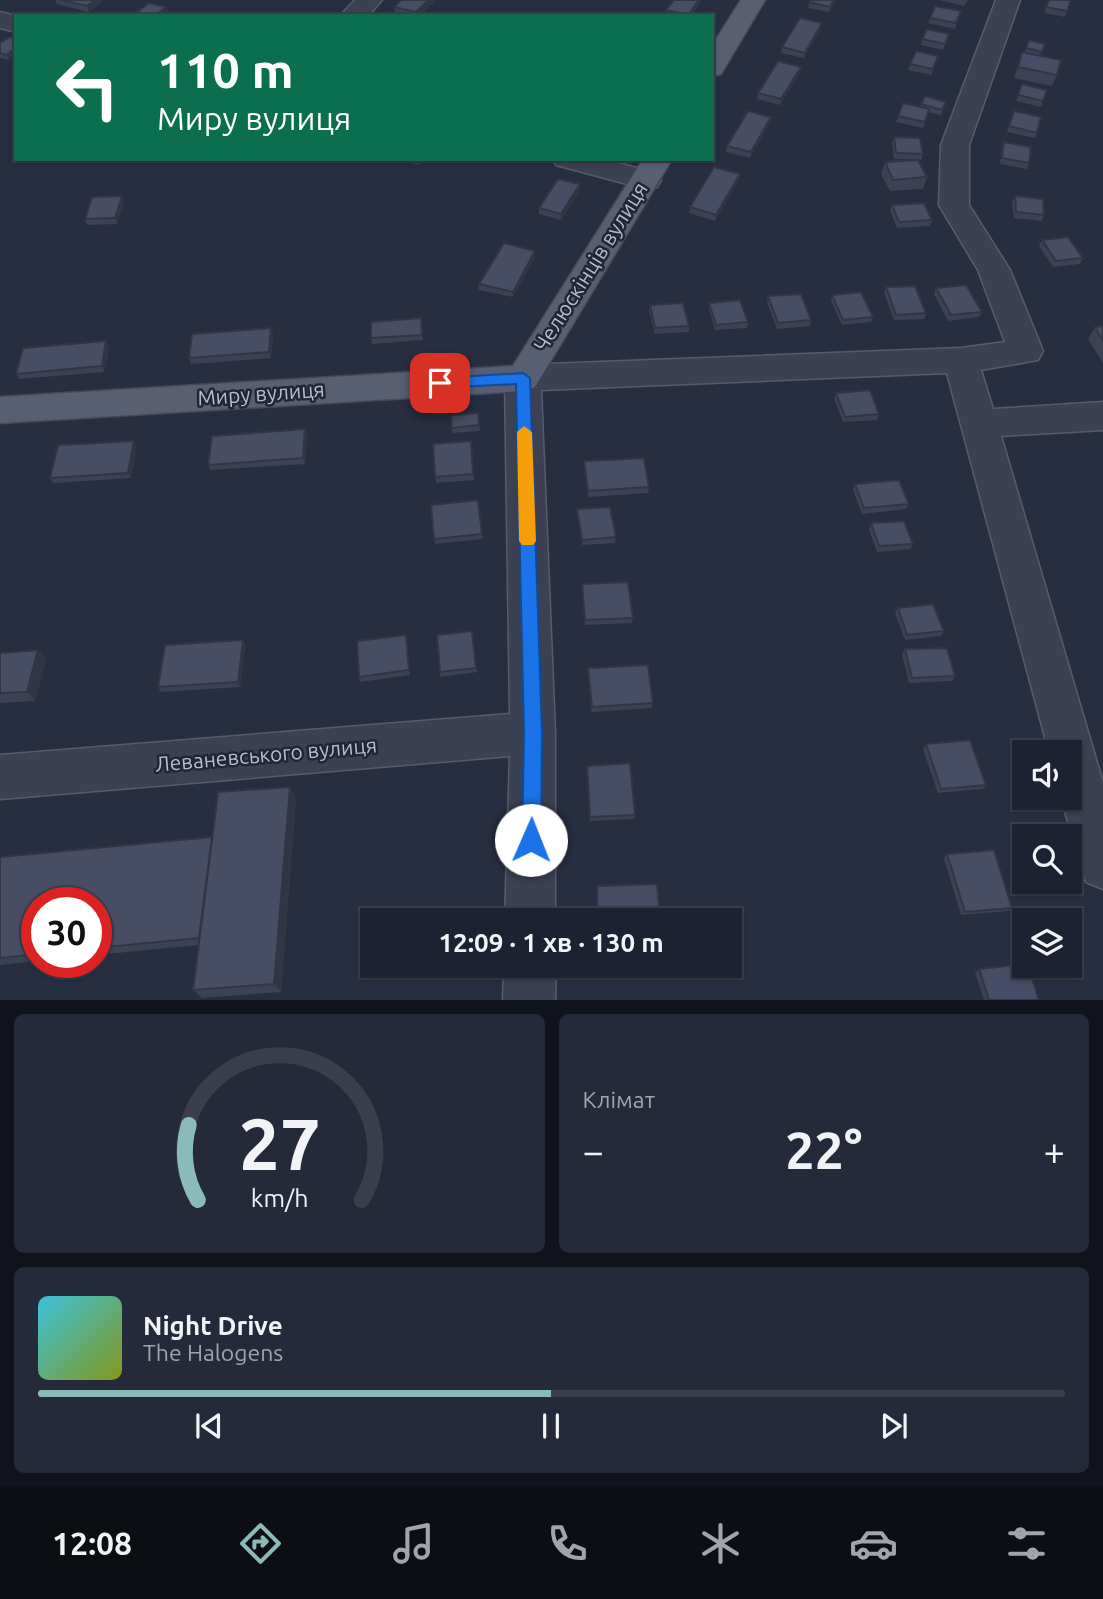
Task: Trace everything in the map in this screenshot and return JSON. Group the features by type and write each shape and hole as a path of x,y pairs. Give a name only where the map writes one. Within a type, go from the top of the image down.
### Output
{"main road":[{"path":"714,65 752,0"},
{"name":"Челюскінців вулиця","path":"523,378 652,169"},
{"name":"Миру вулиця","path":"0,410 523,378"}],"street":[{"path":"355,14 370,0"},
{"path":"530,908 533,733 523,378 961,360 1026,351 994,271 954,205 955,145 1009,0"},
{"path":"583,161 652,169"},
{"path":"961,360 1103,865"},
{"path":"979,424 1103,416"},
{"name":"Леваневського вулиця","path":"0,777 533,733"},
{"path":"529,1000 530,978"}],"building":[{"path":"60,0 95,0 87,6"},
{"path":"401,0 429,0 416,12 394,7"},
{"path":"674,0 699,0 689,14 666,10"},
{"path":"834,0 830,7 809,2"},
{"path":"1049,0 1071,0 1067,11 1046,7"},
{"path":"149,3 166,7 157,14 136,13"},
{"path":"935,6 961,11 956,23 930,18"},
{"path":"800,18 822,23 805,53 782,47"},
{"path":"927,29 949,34 945,44 922,39"},
{"path":"10,37 14,38 14,49 6,55 0,53 0,43"},
{"path":"1029,40 1045,44 1042,52 1026,48"},
{"path":"916,51 938,56 933,69 910,64"},
{"path":"1022,52 1061,60 1057,75 1018,67"},
{"path":"778,61 801,67 781,99 758,93"},
{"path":"1022,84 1047,90 1043,101 1018,95"},
{"path":"925,96 946,102 942,110 921,104"},
{"path":"903,103 929,109 925,122 898,116"},
{"path":"748,111 771,117 751,152 727,146"},
{"path":"1014,111 1041,117 1037,133 1009,126"},
{"path":"894,137 920,138 923,154 896,153"},
{"path":"1004,142 1031,147 1029,163 1002,158"},
{"path":"918,160 927,177 893,180 885,162"},
{"path":"714,167 740,174 716,215 690,207"},
{"path":"558,179 580,184 561,214 539,208"},
{"path":"122,196 115,218 85,219 92,197"},
{"path":"1015,196 1043,199 1044,215 1016,212"},
{"path":"924,203 932,220 899,222 892,205"},
{"path":"1068,237 1083,258 1056,261 1042,240"},
{"path":"504,243 535,251 513,292 479,284"},
{"path":"966,285 982,312 951,315 936,288"},
{"path":"915,286 926,313 896,315 886,287"},
{"path":"861,292 873,317 843,320 832,295"},
{"path":"801,294 811,320 778,323 768,296"},
{"path":"740,300 748,322 716,325 709,303"},
{"path":"683,303 689,326 655,328 650,305"},
{"path":"421,318 422,335 371,338 371,322"},
{"path":"1103,326 1103,341 1095,327"},
{"path":"271,328 269,352 189,358 192,334"},
{"path":"106,341 102,366 16,374 23,348"},
{"path":"870,390 879,414 845,417 836,393"},
{"path":"478,413 479,425 452,428 451,415"},
{"path":"305,429 303,458 208,465 212,436"},
{"path":"134,441 128,473 50,478 58,445"},
{"path":"471,441 473,474 435,477 433,444"},
{"path":"644,458 649,487 588,491 584,461"},
{"path":"899,480 909,504 864,508 855,484"},
{"path":"478,500 482,534 434,539 431,505"},
{"path":"610,507 616,537 582,540 577,509"},
{"path":"904,521 913,544 879,546 871,523"},
{"path":"628,582 633,618 585,620 582,584"},
{"path":"933,604 944,631 907,635 898,608"},
{"path":"472,631 476,668 440,672 437,635"},
{"path":"406,635 409,670 359,677 357,641"},
{"path":"243,640 238,682 158,687 165,645"},
{"path":"947,648 955,676 912,678 905,649"},
{"path":"38,650 27,692 0,693 0,653"},
{"path":"648,665 653,703 592,707 588,668"},
{"path":"970,740 986,785 941,789 926,744"},
{"path":"630,763 635,815 590,817 587,766"},
{"path":"290,787 274,984 193,990 218,792"},
{"path":"212,837 199,938 112,946 112,887 21,887 21,956 0,958 0,857"},
{"path":"994,850 1012,908 965,912 947,854"},
{"path":"657,884 659,908 598,908 597,886"},
{"path":"1012,965 1012,978 1032,978 1039,1000 989,1000 979,969"}],"slow traffic":[{"path":"524,432 527,541"}],"route":[{"path":"440,383 523,378 533,733 531,840"}]}
